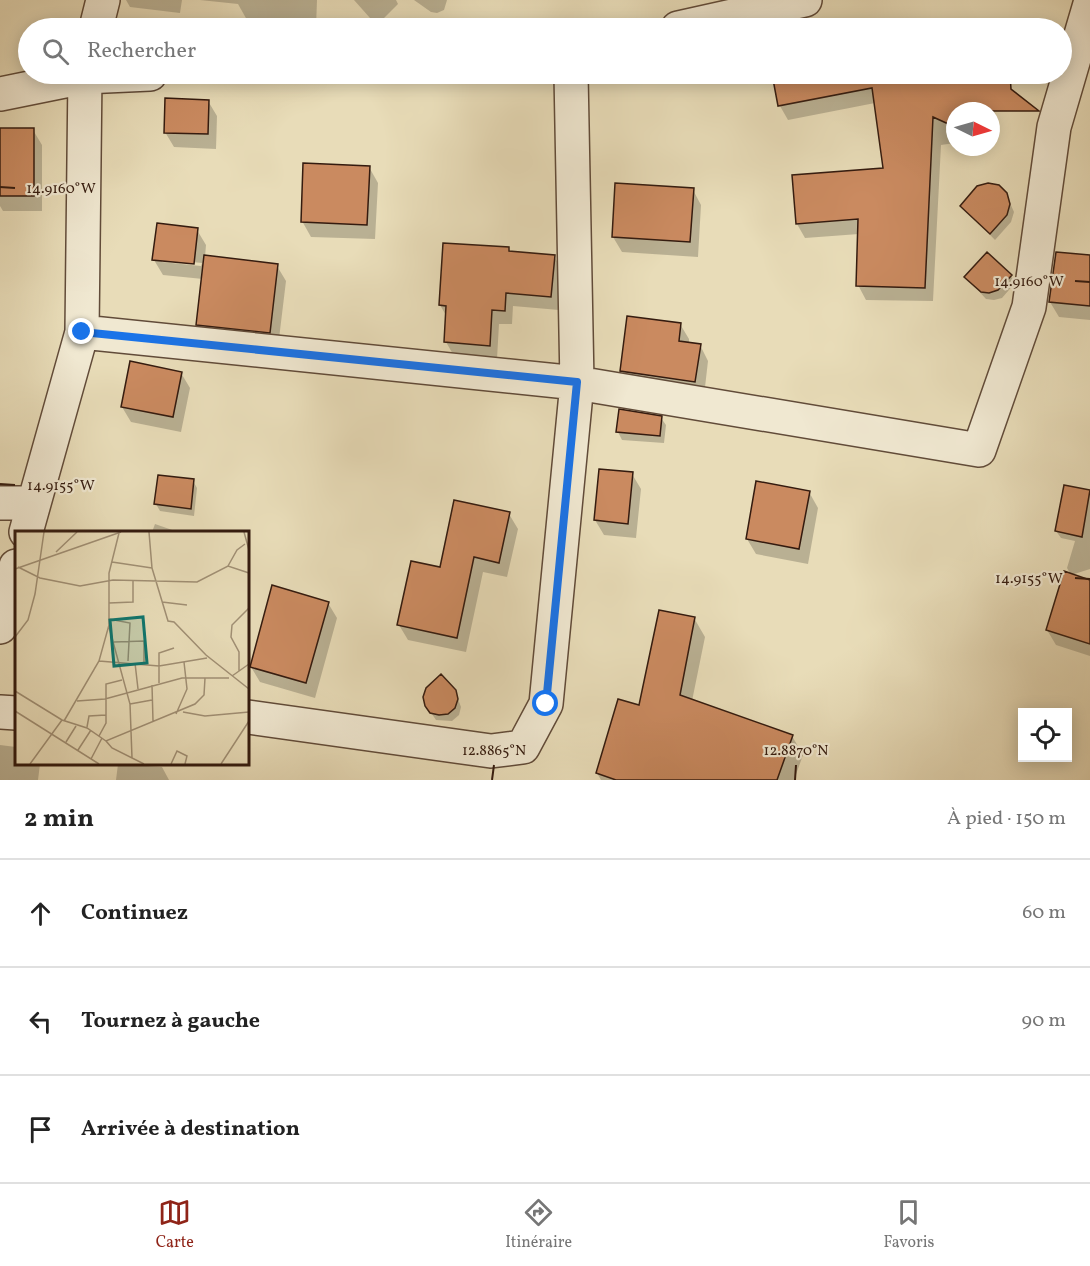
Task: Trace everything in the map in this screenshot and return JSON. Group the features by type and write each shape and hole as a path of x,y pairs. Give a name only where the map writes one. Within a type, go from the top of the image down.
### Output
{"street":[{"path":"98,18 103,0"},
{"path":"723,18 805,0"},
{"path":"1072,66 1090,4"},
{"path":"0,94 44,84"},
{"path":"0,503 30,518 82,332 84,84"},
{"path":"249,717 491,751 523,747 546,704 577,382 571,84"},
{"path":"82,332 577,382 979,450 1029,307 1054,127 1067,84"},
{"path":"0,627 15,570"},
{"path":"0,712 15,713"}],"building":[{"path":"774,84 1011,84 1011,89 1039,111 1000,111 1000,102 946,102 946,123 933,117 925,288 856,286 858,219 796,224 792,175 883,168 872,88 778,106"},
{"path":"165,98 209,100 208,134 164,133"},
{"path":"0,128 34,128 34,196 0,196"},
{"path":"303,163 370,166 367,225 301,222"},
{"path":"615,183 694,188 690,242 612,237"},
{"path":"988,183 999,185 1007,193 1010,204 1007,215 990,234 960,206 977,186"},
{"path":"157,223 198,228 194,264 152,260"},
{"path":"443,243 509,247 509,251 555,255 551,297 506,293 505,311 492,310 490,346 444,342 446,306 439,305"},
{"path":"987,252 1012,275 998,290 989,293 981,292 964,277"},
{"path":"1056,252 1090,255 1090,306 1049,302"},
{"path":"204,255 278,264 270,333 196,325"},
{"path":"627,316 681,323 679,341 701,344 695,382 620,371"},
{"path":"130,361 182,372 173,417 121,407"},
{"path":"619,409 662,416 660,436 616,432"},
{"path":"599,469 633,472 628,524 594,520"},
{"path":"158,475 194,479 191,509 154,504"},
{"path":"756,481 810,491 799,549 746,539"},
{"path":"1064,485 1090,490 1082,537 1055,531"},
{"path":"454,500 510,512 499,563 474,557 457,638 397,625 411,561 440,567"},
{"path":"1064,571 1090,580 1090,644 1046,630"},
{"path":"272,585 329,602 306,683 250,667"},
{"path":"659,610 695,617 680,695 793,735 777,780 616,780 596,773 618,699 639,705"},
{"path":"441,674 456,690 458,699 455,708 448,714 439,715 430,713 423,697 426,688"}],"route":[{"path":"82,332 577,382 546,704"}]}
